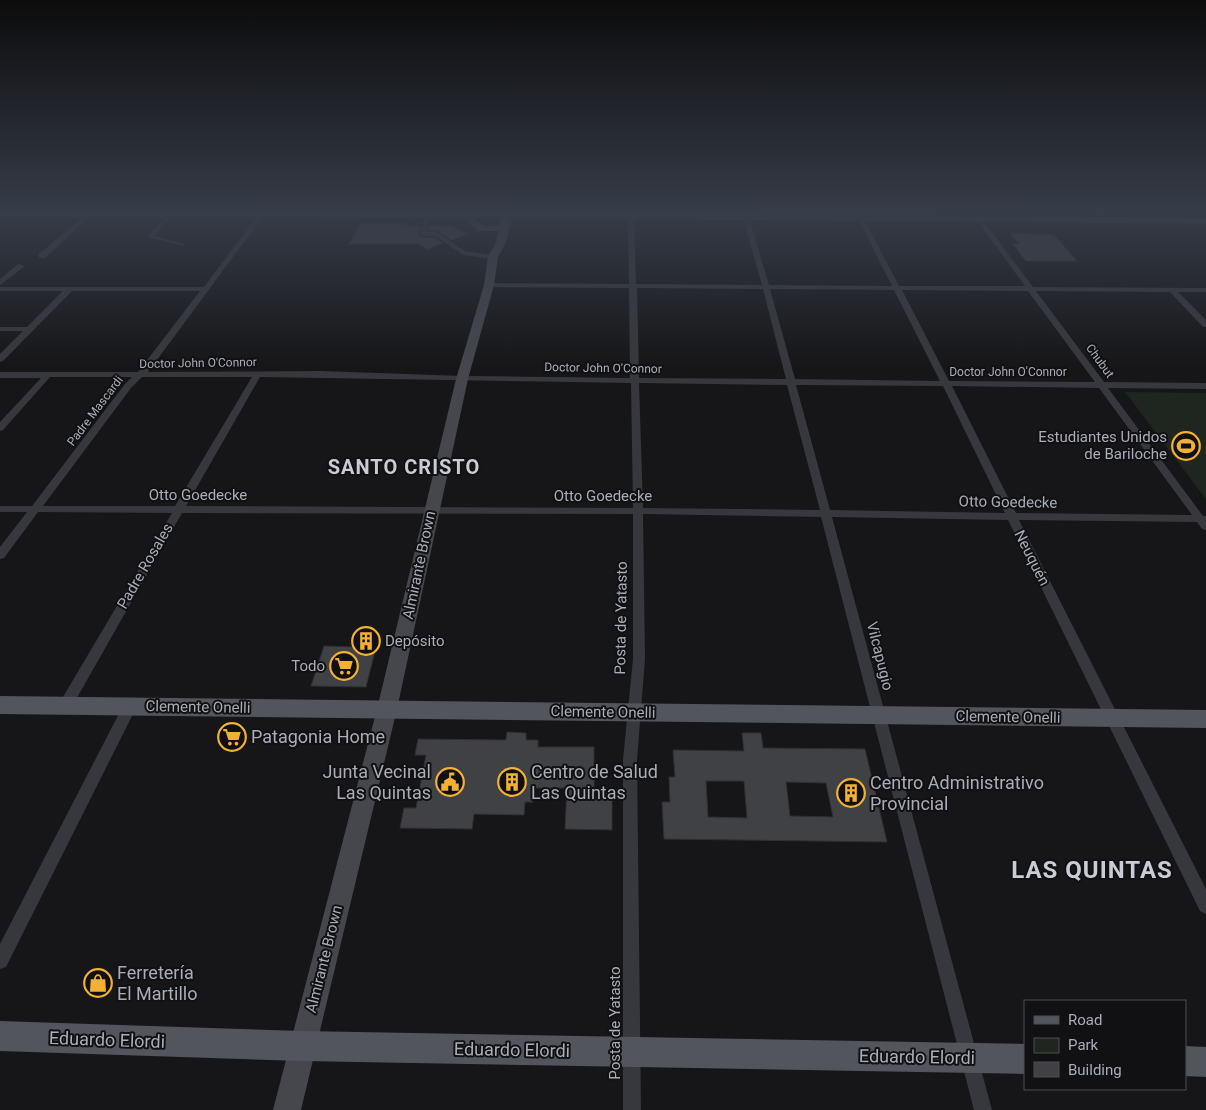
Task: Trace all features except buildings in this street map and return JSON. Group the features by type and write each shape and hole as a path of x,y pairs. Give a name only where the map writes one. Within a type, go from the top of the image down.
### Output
{"main road":[{"name":"Clemente Onelli","path":"0,705 1206,719"},
{"name":"Eduardo Elordi","path":"0,1036 302,1046 1024,1059"},
{"path":"1186,1062 1206,1062"}],"street":[{"name":"Padre Mascardi","path":"0,555 137,376 147,368 225,263"},
{"name":"Almirante Brown","path":"287,1110 388,709 431,511 462,379 489,285 493,263"},
{"name":"Posta de Yatasto","path":"632,1110 630,760 632,712 639,658 633,263"},
{"name":"Vilcapugio","path":"759,263 827,514 878,715 983,1110"},
{"name":"Neuquén","path":"884,263 946,384 1206,906"},
{"name":"Chubut","path":"1012,263 1204,521"},
{"path":"0,283 21,266"},
{"path":"489,285 1206,290"},
{"path":"0,288 205,289"},
{"path":"0,359 70,289"},
{"path":"1172,290 1206,325"},
{"name":"Doctor John O'Connor","path":"0,375 321,374 462,379 791,384 1206,386"},
{"name":"Padre Rosales","path":"65,706 257,375"},
{"path":"0,428 47,376"},
{"name":"Otto Goedecke","path":"0,509 638,511 1204,521"},
{"path":"0,961 130,706"}],"lane":[{"path":"0,329 30,329"}],"green space":[{"name":"Estudiantes Unidos de Bariloche","path":"1125,392 1206,393 1206,499"}],"place":[{"name":"Estudiantes Unidos de Bariloche","path":"1186,446"},
{"name":"Depósito","path":"366,641"},
{"name":"Todo","path":"344,666"},
{"name":"Patagonia Home","path":"232,737"},
{"name":"Junta Vecinal Las Quintas","path":"450,782"},
{"name":"Centro de Salud Las Quintas","path":"512,782"},
{"name":"Centro Administrativo Provincial","path":"851,793"},
{"name":"Ferretería El Martillo","path":"98,983"}],"district":[{"name":"SANTO CRISTO","path":"404,467"},
{"name":"LAS QUINTAS","path":"1092,870"}]}
